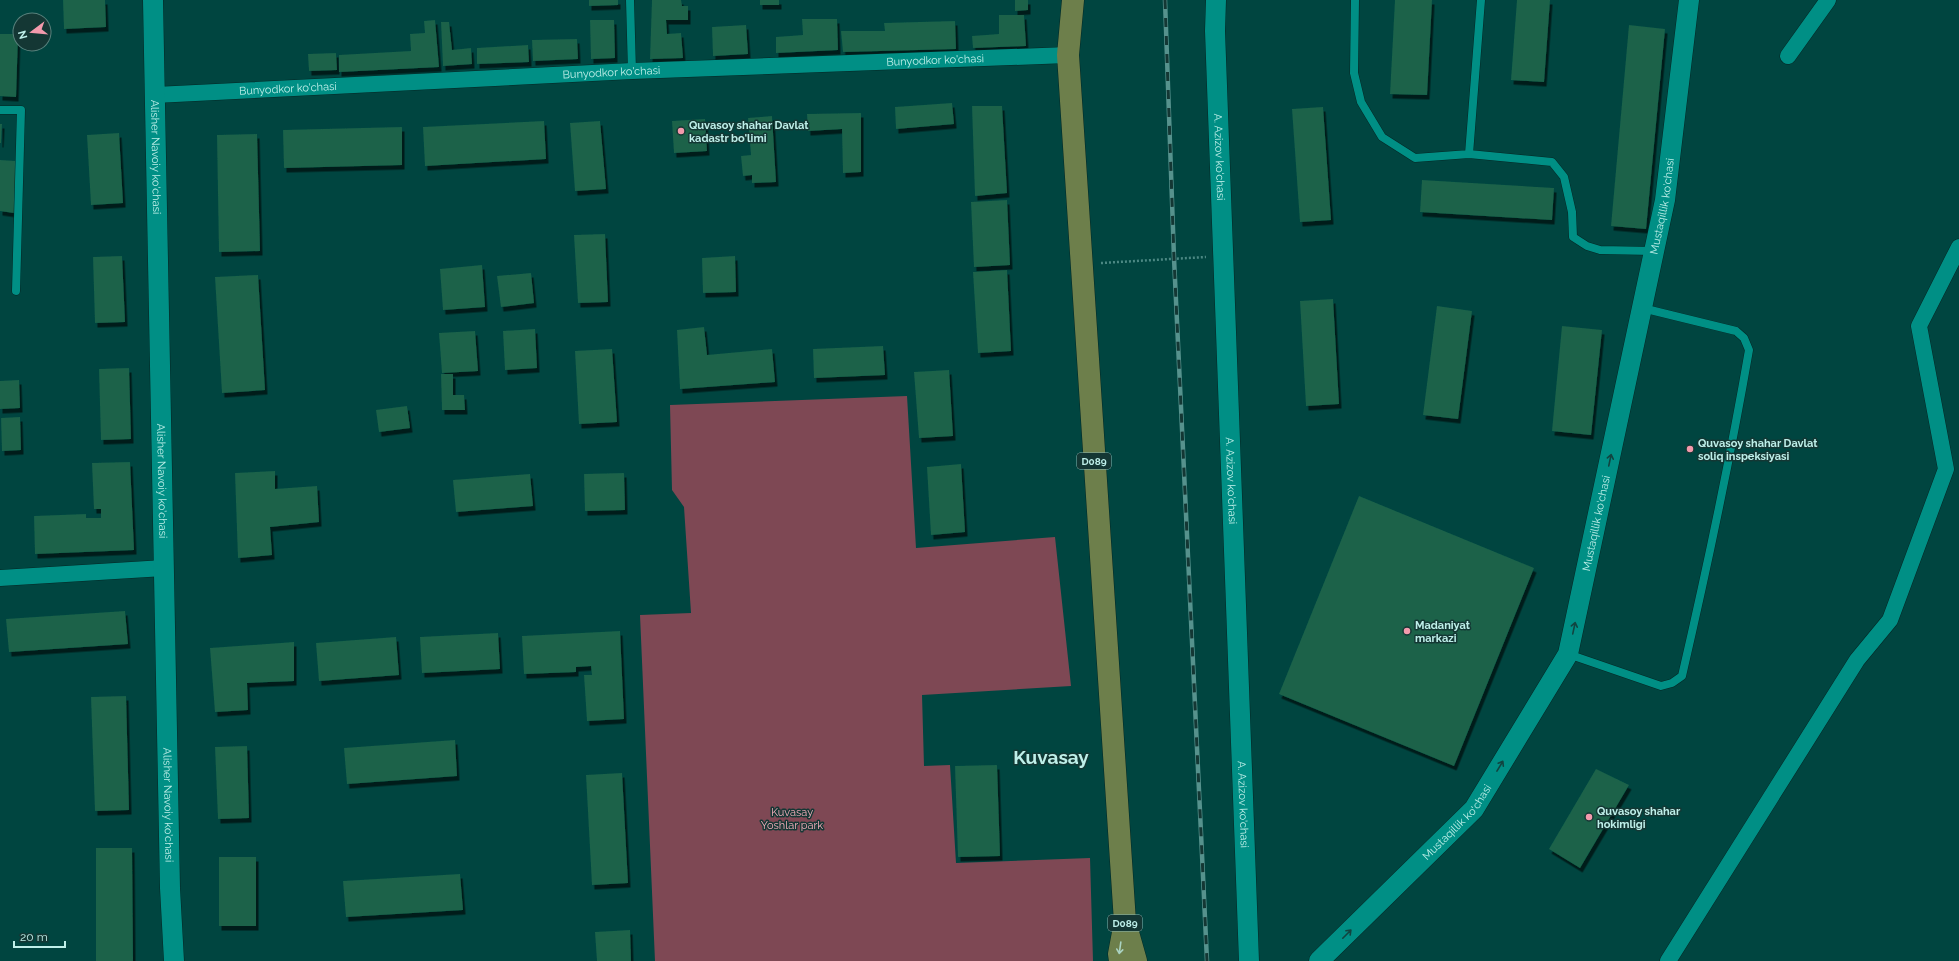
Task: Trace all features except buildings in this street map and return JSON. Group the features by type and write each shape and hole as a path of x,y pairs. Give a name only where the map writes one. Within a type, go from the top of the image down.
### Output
{"main road":[{"name":"D089","path":"1073,0 1068,55 1081,264 1125,922 1135,953 1136,961"},
{"name":"D089","path":"1120,961 1119,954 1125,922"}],"street":[{"name":"Alisher Navoiy ko'chasi","path":"153,0 170,888 174,961"},
{"name":"A. Azizov ko'chasi","path":"1216,0 1215,31 1249,961"},
{"name":"Mustaqillik ko'chasi","path":"1319,961 1474,808 1568,654 1665,200 1689,0"},
{"path":"1788,56 1828,0"},
{"name":"Bunyodkor ko'chasi","path":"154,95 632,71 1068,55"},
{"path":"1668,961 1857,660 1890,620 1946,469 1919,326 1959,247"},
{"path":"0,578 164,568"}],"lane":[{"path":"630,0 632,71"},
{"path":"1355,0 1354,73 1361,102 1382,137 1415,158 1469,154 1552,162 1564,177 1572,212 1573,237 1587,246 1600,250 1654,251"},
{"path":"1469,154 1481,0"},
{"path":"0,110 21,110 16,291"},
{"path":"1568,654 1660,686 1672,683 1682,676 1713,544 1733,446 1749,350 1744,338 1736,331 1642,308"}],"path":[{"path":"1081,264 1223,256"}],"green space":[{"name":"Kuvasay Yoshlar park","path":"907,396 916,548 1055,537 1071,686 922,695 924,766 950,765 956,863 1090,858 1093,961 655,961 640,615 691,613 684,507 672,490 670,405"}],"railway":[{"path":"1165,0 1174,258 1207,961"}],"place":[{"name":"Quvasoy shahar Davlat kadastr bo'limi","path":"681,131"},
{"name":"Quvasoy shahar Davlat soliq inspeksiyasi","path":"1690,449"},
{"name":"Madaniyat markazi","path":"1407,631"},
{"name":"Quvasoy shahar hokimligi","path":"1589,817"}],"district":[{"name":"Kuvasay","path":"1051,757"}]}
